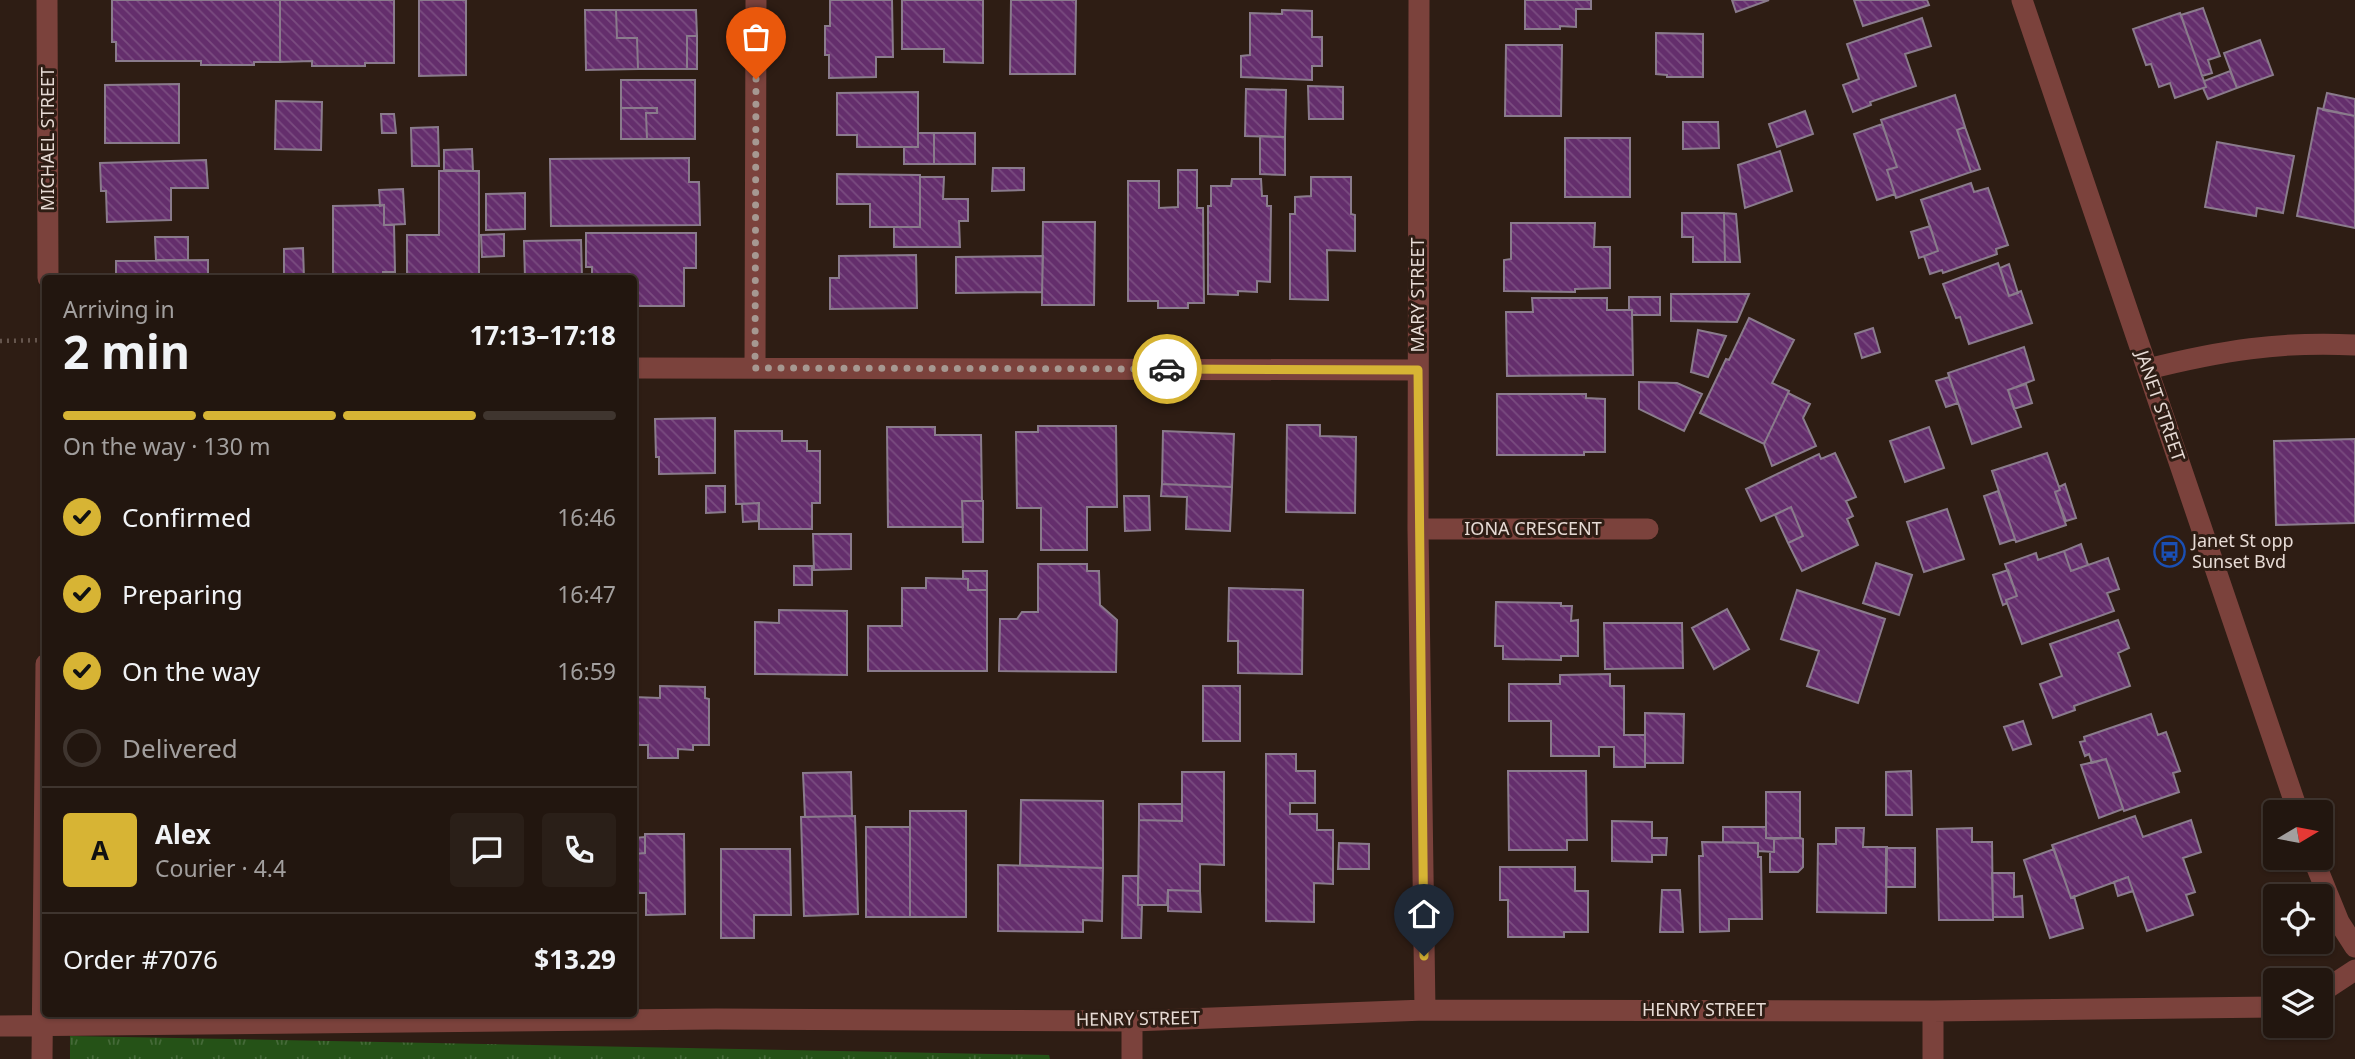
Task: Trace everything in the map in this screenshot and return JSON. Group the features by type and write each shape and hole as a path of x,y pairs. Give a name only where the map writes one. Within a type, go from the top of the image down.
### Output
{"street":[{"name":"MICHAEL STREET","path":"47,0 48,275"},
{"path":"755,368 756,0"},
{"name":"MARY STREET","path":"1419,0 1418,370 1425,1010"},
{"name":"JANET STREET","path":"2022,0 2294,800"},
{"path":"2148,369 2210,354 2267,345 2355,345"},
{"path":"637,368 1418,370"},
{"name":"IONA CRESCENT","path":"1419,529 1648,529"},
{"path":"2319,870 2339,922 2355,947"},
{"path":"2333,984 2355,970"},
{"name":"HENRY STREET","path":"0,1026 716,1019 1132,1021 1425,1010 1933,1011 2263,1007"},
{"path":"1933,1011 1933,1059"},
{"path":"41,1059 42,1017"},
{"path":"1132,1021 1132,1059"}],"path":[{"path":"0,341 42,340"}],"green space":[{"path":"70,1036 1049,1055 1050,1059 70,1059"}],"building":[{"path":"112,0 280,0 280,62 201,65 201,61 116,61 116,42 112,42"},
{"path":"280,0 394,0 394,63 312,66 312,61 280,62"},
{"path":"419,0 466,0 466,75 419,76"},
{"path":"830,0 892,0 893,57 876,57 876,77 829,78 829,55 825,55 825,26 830,26"},
{"path":"902,0 983,0 983,63 944,62 944,49 902,49"},
{"path":"1011,0 1076,0 1075,74 1010,74"},
{"path":"1525,0 1591,0 1591,9 1576,9 1576,27 1525,29"},
{"path":"1732,0 1769,0 1736,12"},
{"path":"1854,0 1927,0 1929,5 1863,26"},
{"path":"2203,8 2220,56 2208,60 2212,73 2202,76 2181,15"},
{"path":"585,10 616,10 617,38 637,38 638,69 586,70"},
{"path":"616,10 696,10 697,36 687,36 687,69 638,69 637,38 617,38"},
{"path":"1282,10 1312,11 1312,37 1322,37 1322,66 1312,66 1312,80 1241,77 1241,56 1250,55 1250,13 1282,14"},
{"path":"2180,13 2206,87 2175,98 2170,83 2159,87 2151,64 2146,65 2133,29"},
{"path":"1922,18 1931,46 1905,54 1916,86 1870,102 1871,105 1853,112 1843,85 1859,79 1847,44"},
{"path":"1656,33 1703,34 1703,77 1667,77 1656,74"},
{"path":"687,36 697,36 697,69 687,69"},
{"path":"2260,40 2273,75 2237,88 2224,53"},
{"path":"1506,45 1562,45 1561,116 1505,116"},
{"path":"2230,71 2237,88 2208,99 2203,88 2206,87 2204,81"},
{"path":"621,80 695,80 695,139 647,139 646,113 657,113 657,108 621,108"},
{"path":"179,84 179,143 105,143 105,85"},
{"path":"1308,86 1343,87 1343,119 1309,119"},
{"path":"1246,89 1286,90 1285,137 1245,136"},
{"path":"918,92 918,147 857,147 857,135 837,135 837,93"},
{"path":"2327,93 2355,99 2355,116 2323,110"},
{"path":"1955,95 1965,127 1957,130 1971,172 1896,198 1887,170 1897,167 1881,120"},
{"path":"276,101 322,102 321,150 275,149"},
{"path":"621,108 657,108 657,113 646,113 647,139 621,139"},
{"path":"2318,108 2355,116 2355,228 2297,216"},
{"path":"1805,111 1813,134 1777,147 1769,124"},
{"path":"381,114 394,114 396,133 382,133"},
{"path":"1683,122 1718,122 1719,148 1683,149"},
{"path":"1882,124 1897,167 1887,170 1895,194 1877,200 1854,134"},
{"path":"438,127 439,166 412,166 411,128"},
{"path":"1965,127 1980,169 1971,172 1957,130"},
{"path":"918,133 934,133 934,164 904,164 904,147 918,147"},
{"path":"934,133 975,133 975,164 934,164"},
{"path":"1260,136 1285,137 1285,175 1260,174"},
{"path":"1565,138 1630,138 1630,197 1565,197"},
{"path":"2217,142 2294,156 2283,213 2257,208 2256,216 2205,207"},
{"path":"472,149 473,171 444,170 444,150"},
{"path":"1780,151 1792,191 1745,208 1738,165"},
{"path":"689,158 689,182 699,182 700,225 551,226 550,159"},
{"path":"206,160 208,188 171,188 171,220 107,222 106,191 101,191 100,163"},
{"path":"993,168 1024,168 1024,190 992,191"},
{"path":"1178,170 1197,170 1197,208 1203,208 1204,303 1188,303 1188,308 1158,308 1158,301 1128,301 1128,181 1159,181 1159,208 1178,207"},
{"path":"439,171 479,171 479,275 407,275 407,235 439,235"},
{"path":"837,174 920,175 920,227 870,227 870,204 837,204"},
{"path":"920,177 944,177 943,199 968,199 968,221 959,221 960,247 894,247 894,227 920,227"},
{"path":"1311,177 1351,177 1355,251 1327,250 1328,300 1290,299 1290,214 1295,214 1295,197 1311,196"},
{"path":"1232,179 1261,179 1262,196 1267,196 1267,206 1271,206 1270,282 1257,281 1257,292 1238,291 1238,295 1208,294 1208,206 1211,206 1211,186 1231,186"},
{"path":"1971,183 1974,192 1988,188 2008,245 1996,249 1997,254 1943,273 1942,270 1930,274 1924,256 1938,251 1921,200"},
{"path":"403,189 405,224 384,225 384,205 380,206 379,190"},
{"path":"525,193 525,229 486,230 486,194"},
{"path":"384,205 384,225 394,225 395,272 383,272 383,275 333,275 333,206"},
{"path":"1682,213 1724,213 1725,262 1693,262 1693,237 1682,237"},
{"path":"1724,213 1736,214 1740,262 1725,262"},
{"path":"1043,222 1095,222 1094,305 1042,305"},
{"path":"1511,223 1595,223 1594,247 1610,247 1610,288 1575,289 1575,292 1504,291 1504,260 1511,259"},
{"path":"1930,226 1938,251 1919,258 1911,232"},
{"path":"586,233 696,233 696,268 684,268 684,306 637,306 637,275 592,275 592,267 586,267"},
{"path":"504,234 504,256 482,257 481,235"},
{"path":"155,237 188,237 188,260 156,260"},
{"path":"581,240 582,275 525,275 524,241"},
{"path":"303,248 304,275 284,275 284,249"},
{"path":"916,255 917,308 830,309 830,278 839,278 839,256"},
{"path":"1043,256 1042,292 956,293 956,257"},
{"path":"208,260 208,275 116,275 116,261"},
{"path":"1998,263 2009,296 2021,291 2032,323 1969,344 1960,317 1956,318 1943,284"},
{"path":"2009,264 2018,293 2009,296 2000,268"},
{"path":"1671,294 1749,294 1737,322 1671,321"},
{"path":"1629,297 1660,297 1660,315 1632,315 1632,310 1629,310"},
{"path":"1532,298 1607,298 1607,310 1632,310 1633,375 1507,376 1506,312 1533,312"},
{"path":"1749,318 1794,340 1772,383 1789,391 1764,444 1700,413"},
{"path":"1873,328 1880,352 1862,358 1855,334"},
{"path":"1698,330 1726,336 1708,377 1691,372"},
{"path":"2024,347 2034,380 2008,390 2021,427 1972,444 1948,373"},
{"path":"1949,377 1958,403 1946,407 1936,381"},
{"path":"1639,382 1677,383 1702,394 1684,431 1639,409"},
{"path":"2026,384 2032,403 2014,409 2008,390"},
{"path":"1788,393 1810,404 1803,418 1816,446 1772,466 1764,444"},
{"path":"1497,394 1586,394 1586,398 1605,399 1605,452 1584,452 1584,455 1497,455"},
{"path":"715,418 715,473 659,474 655,419"},
{"path":"1287,425 1320,425 1320,436 1356,437 1355,513 1286,512"},
{"path":"1038,426 1116,426 1117,507 1087,507 1087,550 1041,550 1041,508 1017,508 1016,432 1038,432"},
{"path":"887,427 935,427 935,435 981,435 982,501 962,501 963,527 888,527"},
{"path":"1929,427 1944,468 1905,482 1890,441"},
{"path":"735,431 782,431 782,441 807,441 807,451 820,451 820,503 812,503 812,529 759,529 759,503 736,504"},
{"path":"1163,431 1234,434 1232,487 1162,484"},
{"path":"2355,439 2355,523 2276,525 2274,441"},
{"path":"1835,453 1856,497 1846,501 1853,516 1847,519 1858,545 1802,571 1788,543 1803,536 1791,507 1761,521 1746,489 1819,454 1821,459"},
{"path":"2047,453 2060,490 2055,492 2066,525 2016,542 1992,471"},
{"path":"1162,484 1232,487 1230,531 1186,529 1187,497 1161,496"},
{"path":"2065,484 2076,518 2066,521 2055,492"},
{"path":"706,486 725,486 725,512 706,513"},
{"path":"1998,491 2015,539 2000,544 1984,496"},
{"path":"1124,496 1149,496 1150,530 1125,531"},
{"path":"962,501 983,501 983,542 963,542"},
{"path":"759,503 758,521 743,522 742,504"},
{"path":"1791,507 1803,536 1788,543 1775,515"},
{"path":"1947,509 1964,559 1924,572 1907,522"},
{"path":"813,534 851,534 851,569 814,570"},
{"path":"2081,544 2088,565 2071,571 2064,551"},
{"path":"2064,551 2071,571 2108,558 2119,589 2107,593 2114,611 2022,644 2006,600 2017,596 2005,564 2036,553 2038,560"},
{"path":"1876,563 1912,575 1899,615 1863,603"},
{"path":"1038,564 1087,564 1087,571 1099,571 1100,605 1117,620 1116,672 999,671 1000,619 1017,619 1022,612 1038,612"},
{"path":"794,566 812,566 812,585 794,585"},
{"path":"2008,570 2017,596 2006,600 2007,603 2003,605 1993,575"},
{"path":"963,571 987,571 987,590 968,590 968,579 963,579"},
{"path":"926,578 968,579 968,590 987,590 987,671 868,671 868,626 902,626 902,588 926,588"},
{"path":"1229,588 1303,590 1302,674 1238,673 1238,641 1228,641"},
{"path":"1797,590 1885,619 1858,703 1807,686 1819,651 1781,639"},
{"path":"1496,602 1561,603 1561,606 1572,606 1571,621 1578,620 1578,656 1561,656 1561,660 1503,659 1503,646 1495,646"},
{"path":"1727,609 1749,649 1714,669 1692,628"},
{"path":"779,610 847,611 847,675 755,674 755,622 779,623"},
{"path":"2118,620 2129,648 2118,653 2130,686 2074,706 2075,710 2053,718 2040,684 2062,676 2050,644"},
{"path":"1604,623 1682,623 1683,668 1605,669"},
{"path":"1610,674 1610,686 1624,686 1624,735 1645,735 1645,767 1614,767 1614,747 1599,747 1599,756 1551,756 1551,721 1509,721 1509,684 1560,684 1560,675"},
{"path":"660,686 705,687 705,698 709,699 709,745 693,745 693,750 678,749 678,758 648,758 648,745 637,745 637,697 660,698"},
{"path":"1203,686 1240,686 1240,741 1203,741"},
{"path":"1645,713 1684,714 1683,763 1645,763"},
{"path":"2151,714 2158,735 2166,732 2180,771 2173,773 2179,792 2124,811 2106,759 2092,763 2089,754 2085,756 2080,742 2085,741 2084,737"},
{"path":"2023,721 2031,744 2013,750 2004,727"},
{"path":"1266,754 1296,754 1296,771 1315,771 1315,803 1290,803 1290,814 1317,814 1317,830 1333,830 1333,884 1314,883 1314,922 1266,921"},
{"path":"2106,759 2123,809 2099,818 2081,765"},
{"path":"1508,771 1586,771 1587,840 1567,840 1567,850 1509,850"},
{"path":"1911,771 1912,815 1886,815 1886,772"},
{"path":"851,772 852,816 805,817 803,773"},
{"path":"1182,772 1224,772 1224,865 1200,864 1200,891 1168,890 1167,905 1138,905 1139,820 1182,821"},
{"path":"1766,792 1800,792 1800,838 1766,838"},
{"path":"1021,800 1103,801 1103,868 1020,865"},
{"path":"1139,804 1182,804 1182,821 1139,820"},
{"path":"910,811 966,811 966,917 910,917"},
{"path":"855,816 858,914 804,916 801,817"},
{"path":"2135,816 2143,837 2191,820 2201,852 2183,858 2195,892 2186,895 2193,915 2147,931 2128,877 2071,898 2052,845"},
{"path":"1612,821 1652,822 1652,838 1667,838 1666,855 1652,855 1652,862 1612,861"},
{"path":"866,827 910,827 910,917 866,917"},
{"path":"1723,827 1766,827 1766,838 1774,839 1774,852 1758,851 1758,843 1723,842"},
{"path":"1836,828 1864,828 1863,847 1887,847 1886,913 1817,912 1818,844 1836,844"},
{"path":"1972,828 1972,842 1992,842 1993,920 1939,920 1937,829"},
{"path":"645,834 684,834 685,914 646,915 646,893 637,893 637,854 645,853"},
{"path":"645,837 645,853 637,854 637,838"},
{"path":"1774,839 1803,839 1803,867 1798,872 1770,872 1770,852 1774,852"},
{"path":"1702,842 1758,843 1758,857 1761,857 1762,919 1729,919 1729,931 1700,932 1699,856 1703,856"},
{"path":"1339,843 1369,844 1369,869 1338,869"},
{"path":"1886,848 1915,848 1915,887 1886,887"},
{"path":"721,849 790,849 791,915 754,915 754,938 721,938"},
{"path":"2054,849 2071,898 2074,896 2083,928 2050,938 2024,860"},
{"path":"998,865 1103,868 1102,921 1083,920 1083,932 998,931"},
{"path":"1500,867 1575,867 1575,891 1588,891 1588,932 1564,932 1564,937 1508,937 1508,900 1500,900"},
{"path":"1992,873 2014,873 2014,897 2022,896 2023,917 1993,917"},
{"path":"1123,876 1138,876 1138,905 1142,905 1141,938 1122,938"},
{"path":"2128,877 2133,891 2118,896 2114,882"},
{"path":"1168,890 1200,891 1201,912 1168,911"},
{"path":"1662,890 1680,890 1683,932 1660,932"}],"way so far":[{"path":"756,79 755,368 1167,369"}],"place":[{"name":"Janet St opp Sunset Bvd","path":"2169,551"}],"route":[{"path":"1167,369 1418,370 1424,956"}]}
